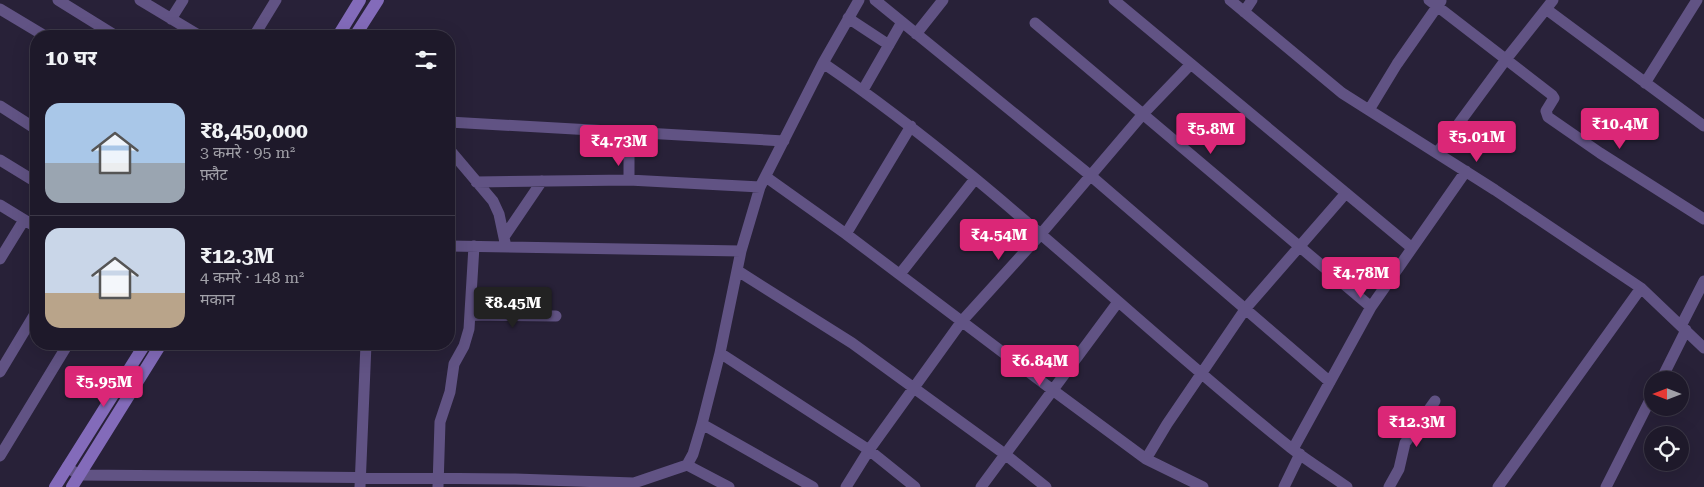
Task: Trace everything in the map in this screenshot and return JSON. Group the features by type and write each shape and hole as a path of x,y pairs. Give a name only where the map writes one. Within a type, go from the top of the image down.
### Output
{"street":[{"path":"58,0 106,30"},
{"path":"140,0 190,30"},
{"path":"171,19 183,0"},
{"path":"258,30 276,0"},
{"path":"342,30 360,0"},
{"path":"359,30 378,0"},
{"path":"67,467 79,475 232,482 633,485 687,465 693,454 702,424 720,353 741,252 760,187 823,63 859,0"},
{"path":"875,0 1091,176 1330,382"},
{"path":"916,34 943,0"},
{"path":"1114,0 1412,248"},
{"path":"1230,0 1342,93 1466,171 1641,288 1704,348"},
{"path":"1244,12 1252,0"},
{"path":"1437,154 1507,58 1553,0"},
{"path":"1646,83 1697,0"},
{"path":"1369,110 1436,2 1552,94 1554,98 1546,111 1548,116 1600,153 1704,219"},
{"path":"0,9 35,30"},
{"path":"1546,10 1704,126"},
{"path":"848,18 888,45"},
{"path":"863,90 902,22"},
{"path":"1035,23 1371,307"},
{"path":"823,63 911,126 1201,373 1296,451 1347,487"},
{"path":"846,487 869,450 962,321 1040,235 1143,114 1191,64"},
{"path":"0,106 30,125"},
{"path":"455,122 784,141"},
{"path":"846,234 911,126"},
{"path":"629,131 629,180"},
{"path":"455,156 493,201 499,214 505,242"},
{"path":"0,160 30,178"},
{"path":"1284,487 1296,451 1330,382 1371,307 1466,171"},
{"path":"766,176 1146,459 1203,487"},
{"path":"900,274 975,179"},
{"path":"476,182 629,180 760,187"},
{"path":"505,242 542,181"},
{"path":"1146,459 1167,424 1246,308 1346,192"},
{"path":"0,205 30,224"},
{"path":"0,259 24,220"},
{"path":"455,246 474,246 505,242 741,252"},
{"path":"438,483 440,422 450,392 454,364 467,339 474,246"},
{"path":"738,271 852,343 1006,455 1046,487"},
{"path":"1664,371 1704,281"},
{"path":"1498,487 1641,288"},
{"path":"981,487 1054,391 1118,302"},
{"path":"470,315 556,316"},
{"path":"0,372 30,322"},
{"path":"0,456 4,441 64,350"},
{"path":"55,487 141,350"},
{"path":"72,487 157,350"},
{"path":"360,482 366,350"},
{"path":"720,353 869,450 916,487"},
{"path":"1389,487 1399,469 1405,443 1435,401"},
{"path":"1606,487 1644,412"},
{"path":"702,424 813,487"},
{"path":"687,465 729,487"}]}
